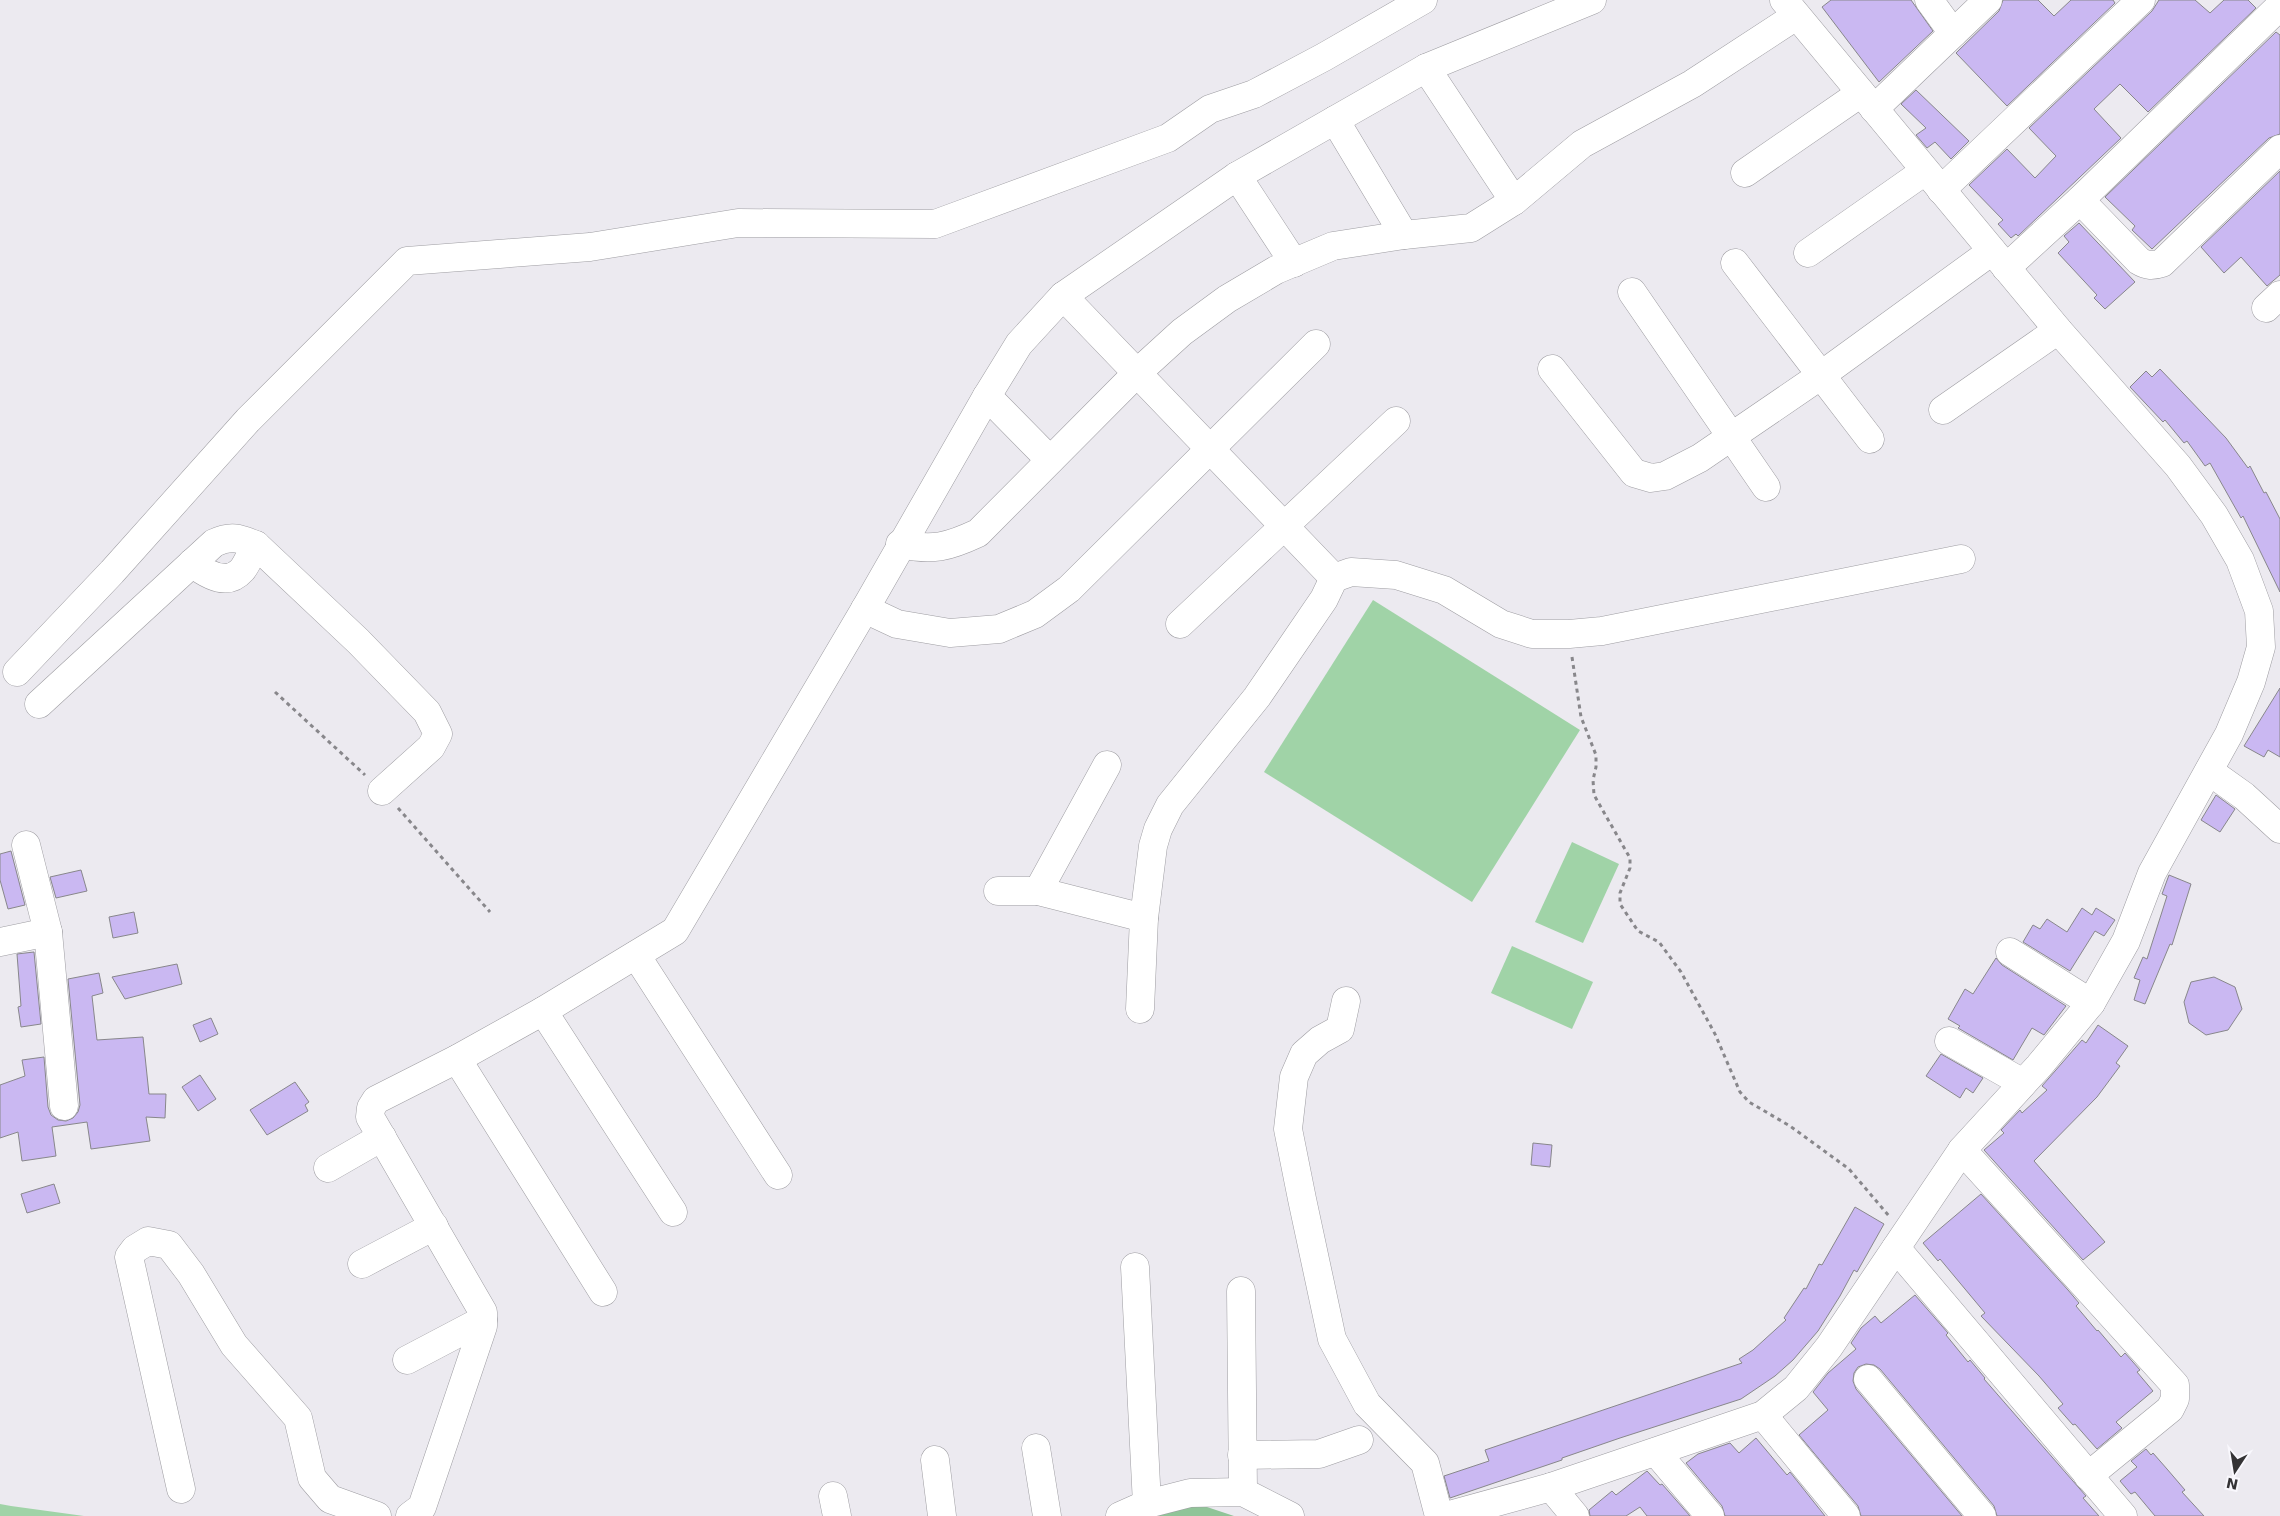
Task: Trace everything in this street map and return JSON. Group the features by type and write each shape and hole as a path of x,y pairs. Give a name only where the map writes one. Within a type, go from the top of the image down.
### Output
{"street":[{"path":"382,791 431,747 438,734 427,712 358,641 256,545 237,537 224,538 214,543 44,699 8,666 112,572 248,420 407,261 590,247 738,224 935,224 1168,138 1210,109 1254,94 1324,58 1423,0"},
{"path":"410,1516 422,1507 483,1326 483,1312 370,1117 371,1108 376,1100 457,1059 543,1011 675,931 865,609 900,544 987,396 1019,344 1063,296 1238,176 1426,68 1592,0"},
{"path":"1929,0 1953,33"},
{"path":"1745,173 1868,101 1953,33 1988,0"},
{"path":"1808,253 1933,180 2141,0"},
{"path":"1552,369 1634,472 1651,478 1665,476 1700,458 1730,435 1999,259 2080,200 2276,7"},
{"path":"900,544 918,548 952,545 978,533 1137,373 1182,332 1227,299 1276,270 1333,246 1404,235 1471,228 1514,201 1582,144 1692,84 1790,8 2058,330 2178,466 2214,515 2240,560 2259,611 2261,647 2252,682 2229,734 2152,873 2126,941 2091,1003 2023,1083 1962,1150 1829,1347 1796,1388 1763,1415 1551,1487 1446,1516"},
{"path":"1426,68 1514,201"},
{"path":"1335,120 1404,235"},
{"path":"2080,200 2139,261 2150,266 2156,265 2162,262 2280,149"},
{"path":"1238,176 1294,263"},
{"path":"1734,263 1870,439"},
{"path":"1632,292 1766,487"},
{"path":"1063,296 1334,578"},
{"path":"1943,410 2058,330"},
{"path":"865,609 897,624 950,633 999,629 1035,614 1069,589 1316,344"},
{"path":"987,396 1050,460"},
{"path":"1180,624 1396,421"},
{"path":"1140,1009 1144,918 1152,846 1158,829 1170,805 1257,697 1324,599 1334,578 1351,572 1396,575 1444,590 1501,624 1532,634 1569,634 1602,631 1961,559"},
{"path":"1038,891 1107,765"},
{"path":"2209,771 2244,796 2280,829"},
{"path":"26,845 48,932 64,1106"},
{"path":"998,891 1038,891 1144,918"},
{"path":"0,942 48,932"},
{"path":"2010,952 2091,1003"},
{"path":"636,955 778,1175"},
{"path":"1346,1001 1340,1029 1320,1040 1304,1054 1294,1077 1288,1129 1332,1339 1367,1404 1425,1462 1439,1516"},
{"path":"543,1011 673,1212"},
{"path":"1949,1041 2023,1083"},
{"path":"457,1059 603,1292"},
{"path":"328,1168 382,1137"},
{"path":"1962,1150 2175,1385 2175,1399 2170,1409 2088,1476"},
{"path":"362,1264 434,1226"},
{"path":"181,1489 129,1257 134,1248 148,1240 169,1245 191,1274 234,1345 298,1418 312,1478 330,1499 377,1516"},
{"path":"1900,1241 2088,1476 2123,1516"},
{"path":"1136,1267 1147,1504"},
{"path":"1241,1292 1243,1492"},
{"path":"407,1360 483,1320"},
{"path":"1868,1379 1982,1516"},
{"path":"1763,1415 1846,1516"},
{"path":"1242,1455 1319,1454 1359,1440"},
{"path":"1036,1448 1047,1516"},
{"path":"1656,1452 1710,1516"},
{"path":"935,1460 942,1516"},
{"path":"1551,1487 1575,1516"},
{"path":"1120,1516 1147,1504 1190,1493 1243,1492 1290,1516"}],"path":[{"path":"1569,634 1581,717 1596,755 1593,780 1594,795 1630,858 1630,868 1620,893 1620,904 1638,932 1659,942 1681,972 1715,1034 1740,1092 1749,1102 1790,1126 1849,1169 1900,1241"}],"green space":[{"path":"1373,600 1580,730 1472,902 1264,772"},
{"path":"1572,842 1619,864 1583,943 1535,922"},
{"path":"1512,946 1593,982 1572,1029 1491,993"},
{"path":"1173,1503 1204,1506 1234,1516 1152,1516"},
{"path":"0,1504 11,1506 84,1516 0,1516"}],"building":[{"path":"1831,0 1911,0 1933,31 1879,82 1822,7"},
{"path":"2003,0 2038,0 2054,16 2071,0 2113,0 2115,3 2007,106 1956,53 1999,11"},
{"path":"2159,0 2195,0 2210,13 2224,0 2248,0 2256,8 2148,112 2120,84 2094,109 2121,138 2018,236 2016,234 2011,238 1998,224 2003,220 1969,185 2007,149 2035,178 2056,156 2029,128 2152,11"},
{"path":"2276,32 2280,35 2280,134 2269,138 2152,249 2132,230 2135,226 2105,197"},
{"path":"1916,90 1969,141 1951,159 1935,142 1927,148 1916,135 1926,128 1901,104"},
{"path":"2280,171 2280,275 2267,286 2241,257 2224,273 2201,247"},
{"path":"2079,223 2135,282 2105,309 2094,298 2097,295 2058,253 2069,242 2064,236"},
{"path":"2160,369 2226,438 2248,468 2250,466 2264,493 2266,492 2280,519 2280,592 2243,516 2241,518 2210,463 2205,466 2187,441 2184,443 2165,420 2163,422 2130,387 2146,371 2152,377"},
{"path":"2280,688 2280,757 2268,750 2264,757 2244,746"},
{"path":"2216,795 2235,809 2220,832 2201,820"},
{"path":"11,851 25,905 8,909 0,880 0,854"},
{"path":"81,870 87,891 56,898 50,877"},
{"path":"2169,875 2191,884 2172,945 2170,944 2145,1004 2134,1000 2140,980 2134,978 2143,957 2147,959 2167,896 2162,894"},
{"path":"2082,908 2092,915 2096,908 2115,920 2104,936 2095,931 2070,971 2023,942 2033,925 2040,929 2047,919 2067,932"},
{"path":"134,912 138,933 113,938 109,917"},
{"path":"34,952 41,1024 21,1027 18,1007 21,1006 17,954"},
{"path":"1996,958 2002,965 2066,1006 2044,1035 2032,1028 2013,1060 1958,1028 1960,1026 1948,1019 1965,989 1973,994"},
{"path":"177,964 182,984 125,999 112,977"},
{"path":"99,973 103,993 92,996 97,1040 143,1037 149,1094 166,1094 165,1118 146,1117 150,1141 91,1149 87,1122 52,1127 56,1156 22,1161 18,1132 0,1138 0,1085 25,1076 22,1060 44,1057 48,1107 51,1115 58,1120 66,1121 73,1118 78,1112 80,1105 68,979"},
{"path":"2214,977 2235,987 2242,1009 2228,1030 2206,1035 2189,1023 2184,1002 2191,982"},
{"path":"211,1018 218,1034 200,1042 193,1025"},
{"path":"2098,1025 2128,1046 2116,1063 2120,1066 2097,1097 2034,1161 2105,1242 2083,1260 1984,1150 2004,1133 2001,1130 2020,1110 2022,1113 2047,1090 2042,1086 2082,1040 2086,1043"},
{"path":"1941,1054 1983,1078 1973,1093 1966,1088 1960,1098 1926,1076"},
{"path":"200,1075 216,1099 198,1111 182,1087"},
{"path":"295,1082 309,1102 305,1105 308,1111 267,1135 250,1110"},
{"path":"1533,1143 1552,1145 1550,1167 1531,1165"},
{"path":"54,1184 60,1203 27,1213 21,1194"},
{"path":"1981,1194 2068,1290 2079,1303 2076,1306 2097,1331 2121,1357 2125,1353 2140,1370 2137,1372 2153,1391 2116,1422 2122,1428 2097,1449 2058,1408 2063,1404 2039,1376 1981,1316 1985,1313 1940,1259 1938,1261 1923,1243"},
{"path":"1855,1207 1884,1224 1857,1272 1854,1270 1818,1331 1793,1360 1775,1376 1741,1399 1620,1438 1450,1498 1444,1476 1489,1461 1485,1450 1742,1363 1739,1359 1753,1350 1786,1320 1784,1318 1804,1288 1806,1289 1819,1264 1822,1265"},
{"path":"1915,1295 1948,1333 1946,1335 1968,1362 1970,1360 1984,1379 2086,1496 2083,1498 2099,1516 1997,1516 1994,1506 1880,1369 1874,1365 1866,1364 1858,1367 1854,1373 1853,1381 1856,1389 1962,1516 1861,1516 1858,1506 1799,1435 1828,1410 1813,1392 1828,1373 1856,1349 1851,1343 1861,1328 1875,1316 1881,1323"},
{"path":"1756,1438 1787,1475 1790,1472 1825,1516 1725,1516 1722,1506 1686,1463 1698,1454 1730,1443 1739,1453"},
{"path":"2146,1449 2151,1455 2153,1453 2167,1469 2185,1490 2182,1492 2204,1516 2155,1516 2135,1492 2131,1494 2120,1481 2137,1467 2131,1461"},
{"path":"1647,1471 1660,1485 1662,1484 1690,1516 1647,1516 1640,1507 1626,1516 1590,1516 1589,1510 1612,1491 1616,1495"}]}
